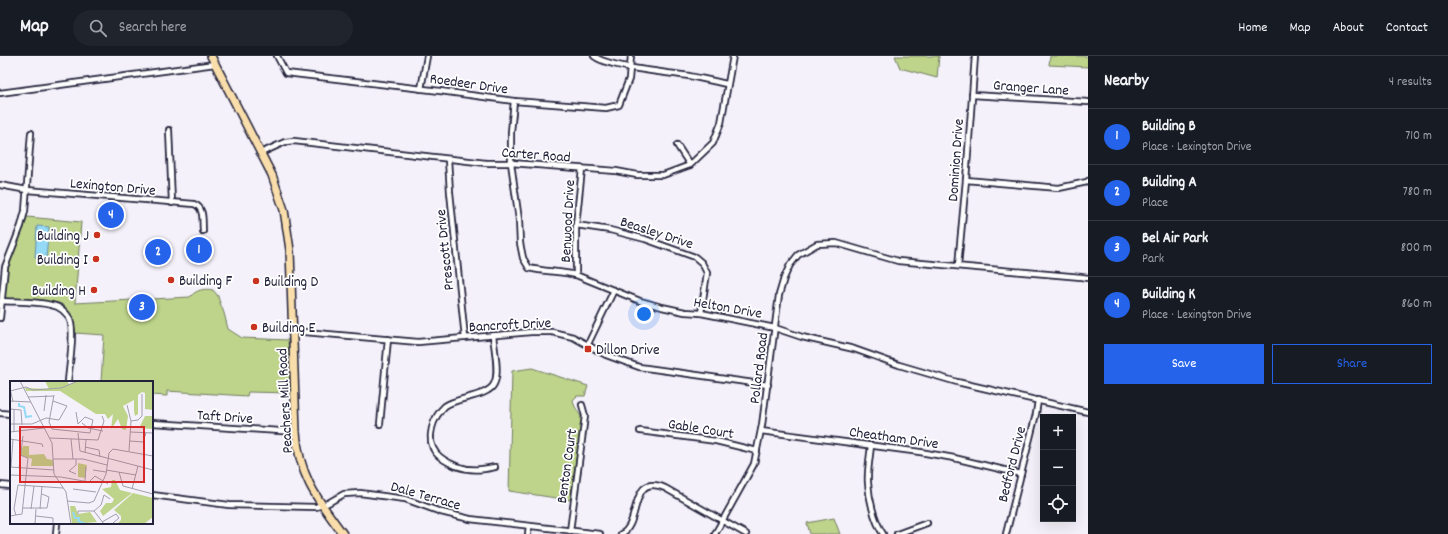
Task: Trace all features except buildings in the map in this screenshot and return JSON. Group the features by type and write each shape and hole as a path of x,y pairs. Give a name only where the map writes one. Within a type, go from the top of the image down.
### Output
{"main road":[{"name":"Peachers Mill Road","path":"211,56 272,175 280,196 288,226 291,255 296,432 300,458 304,474 313,492 343,534"}],"street":[{"name":"Roedeer Drive","path":"277,56 286,73 514,101 606,108 619,105 628,79 631,56"},
{"path":"421,89 427,56"},
{"path":"594,56 599,60 630,67 683,75 727,84"},
{"name":"Carter Road","path":"261,153 285,142 294,142 486,163 510,163 616,171 637,175 663,175 690,165 713,143 721,123 733,56"},
{"name":"Dominion Drive","path":"958,266 975,56"},
{"path":"0,93 215,64"},
{"name":"Granger Lane","path":"972,95 1088,102"},
{"name":"Helton Drive","path":"514,101 510,132 510,163 523,258 529,268 565,272 640,301 662,307 685,312 701,313 775,328 802,337 854,350 957,382 1088,412"},
{"path":"169,130 172,203"},
{"path":"0,318 5,267 24,219 31,133"},
{"path":"677,145 690,165"},
{"name":"Prescott Drive","path":"448,159 465,338"},
{"name":"Benwood Drive","path":"576,275 576,225 582,169"},
{"path":"966,180 1060,188 1088,181"},
{"name":"Lexington Drive","path":"0,185 27,190 194,204 199,206 202,210 203,231"},
{"name":"Beasley Drive","path":"576,225 610,230 638,237 695,257 702,263 707,273 701,313"},
{"name":"Pollard Road","path":"715,534 749,476 754,464 761,431 768,384 779,295 790,265 798,255 817,244 836,243 898,261 1088,278"},
{"path":"588,344 614,290"},
{"path":"1,301 51,304 66,313 70,320 71,329 68,381"},
{"name":"Bancroft Drive","path":"294,331 425,342 546,331 567,335 588,344 606,355 639,367 768,384"},
{"path":"493,335 496,363 496,377 494,385 488,390 460,399 446,406 438,414 432,427 431,442 435,452 444,461 456,466 482,470 495,467"},
{"path":"380,424 388,339"},
{"name":"Bedford Drive","path":"1006,534 1036,414 1038,400"},
{"name":"Benton Court","path":"570,531 585,416 582,405"},
{"path":"0,413 10,414"},
{"name":"Taft Drive","path":"153,423 296,432"},
{"name":"Gable Court","path":"640,431 716,441 757,451"},
{"name":"Cheatham Drive","path":"761,431 871,445 954,458 1021,474"},
{"path":"871,445 868,482 870,499 883,534"},
{"path":"0,485 10,486"},
{"path":"621,534 626,532 631,525 638,496 648,486 653,485 665,488 746,534"},
{"name":"Dale Terrace","path":"153,496 229,505 316,507 322,506 344,494 360,493 405,499 441,512 464,518 600,534"},
{"path":"897,534 927,523"},
{"path":"56,534 57,524"},
{"path":"528,534 529,526"}],"green space":[{"path":"895,56 939,56 937,78 900,68"},
{"path":"1050,56 1088,56 1088,67 1049,65"},
{"path":"27,217 81,222 75,303 190,297 200,290 213,290 218,296 228,329 242,338 288,340 291,393 248,392 247,396 167,391 167,396 153,395 153,381 101,381 104,335 75,333 74,322 71,314 63,305 58,303 3,299 7,265"},
{"path":"532,368 588,386 585,396 577,396 573,400 582,421 570,500 509,491 512,371"},
{"path":"834,518 840,534 810,534 807,523"}],"water":[{"path":"37,226 49,227 46,258 35,257"}],"place":[{"name":"Building K","path":"111,215"},
{"name":"Building J","path":"97,235"},
{"name":"Building B","path":"199,250"},
{"name":"Building A","path":"158,252"},
{"name":"Building I","path":"96,259"},
{"name":"Building F","path":"171,280"},
{"name":"Building D","path":"256,281"},
{"name":"Building H","path":"94,290"},
{"name":"Bel Air Park","path":"142,307"},
{"name":"Building E","path":"254,327"},
{"name":"Dillon Drive","path":"588,349"}]}
